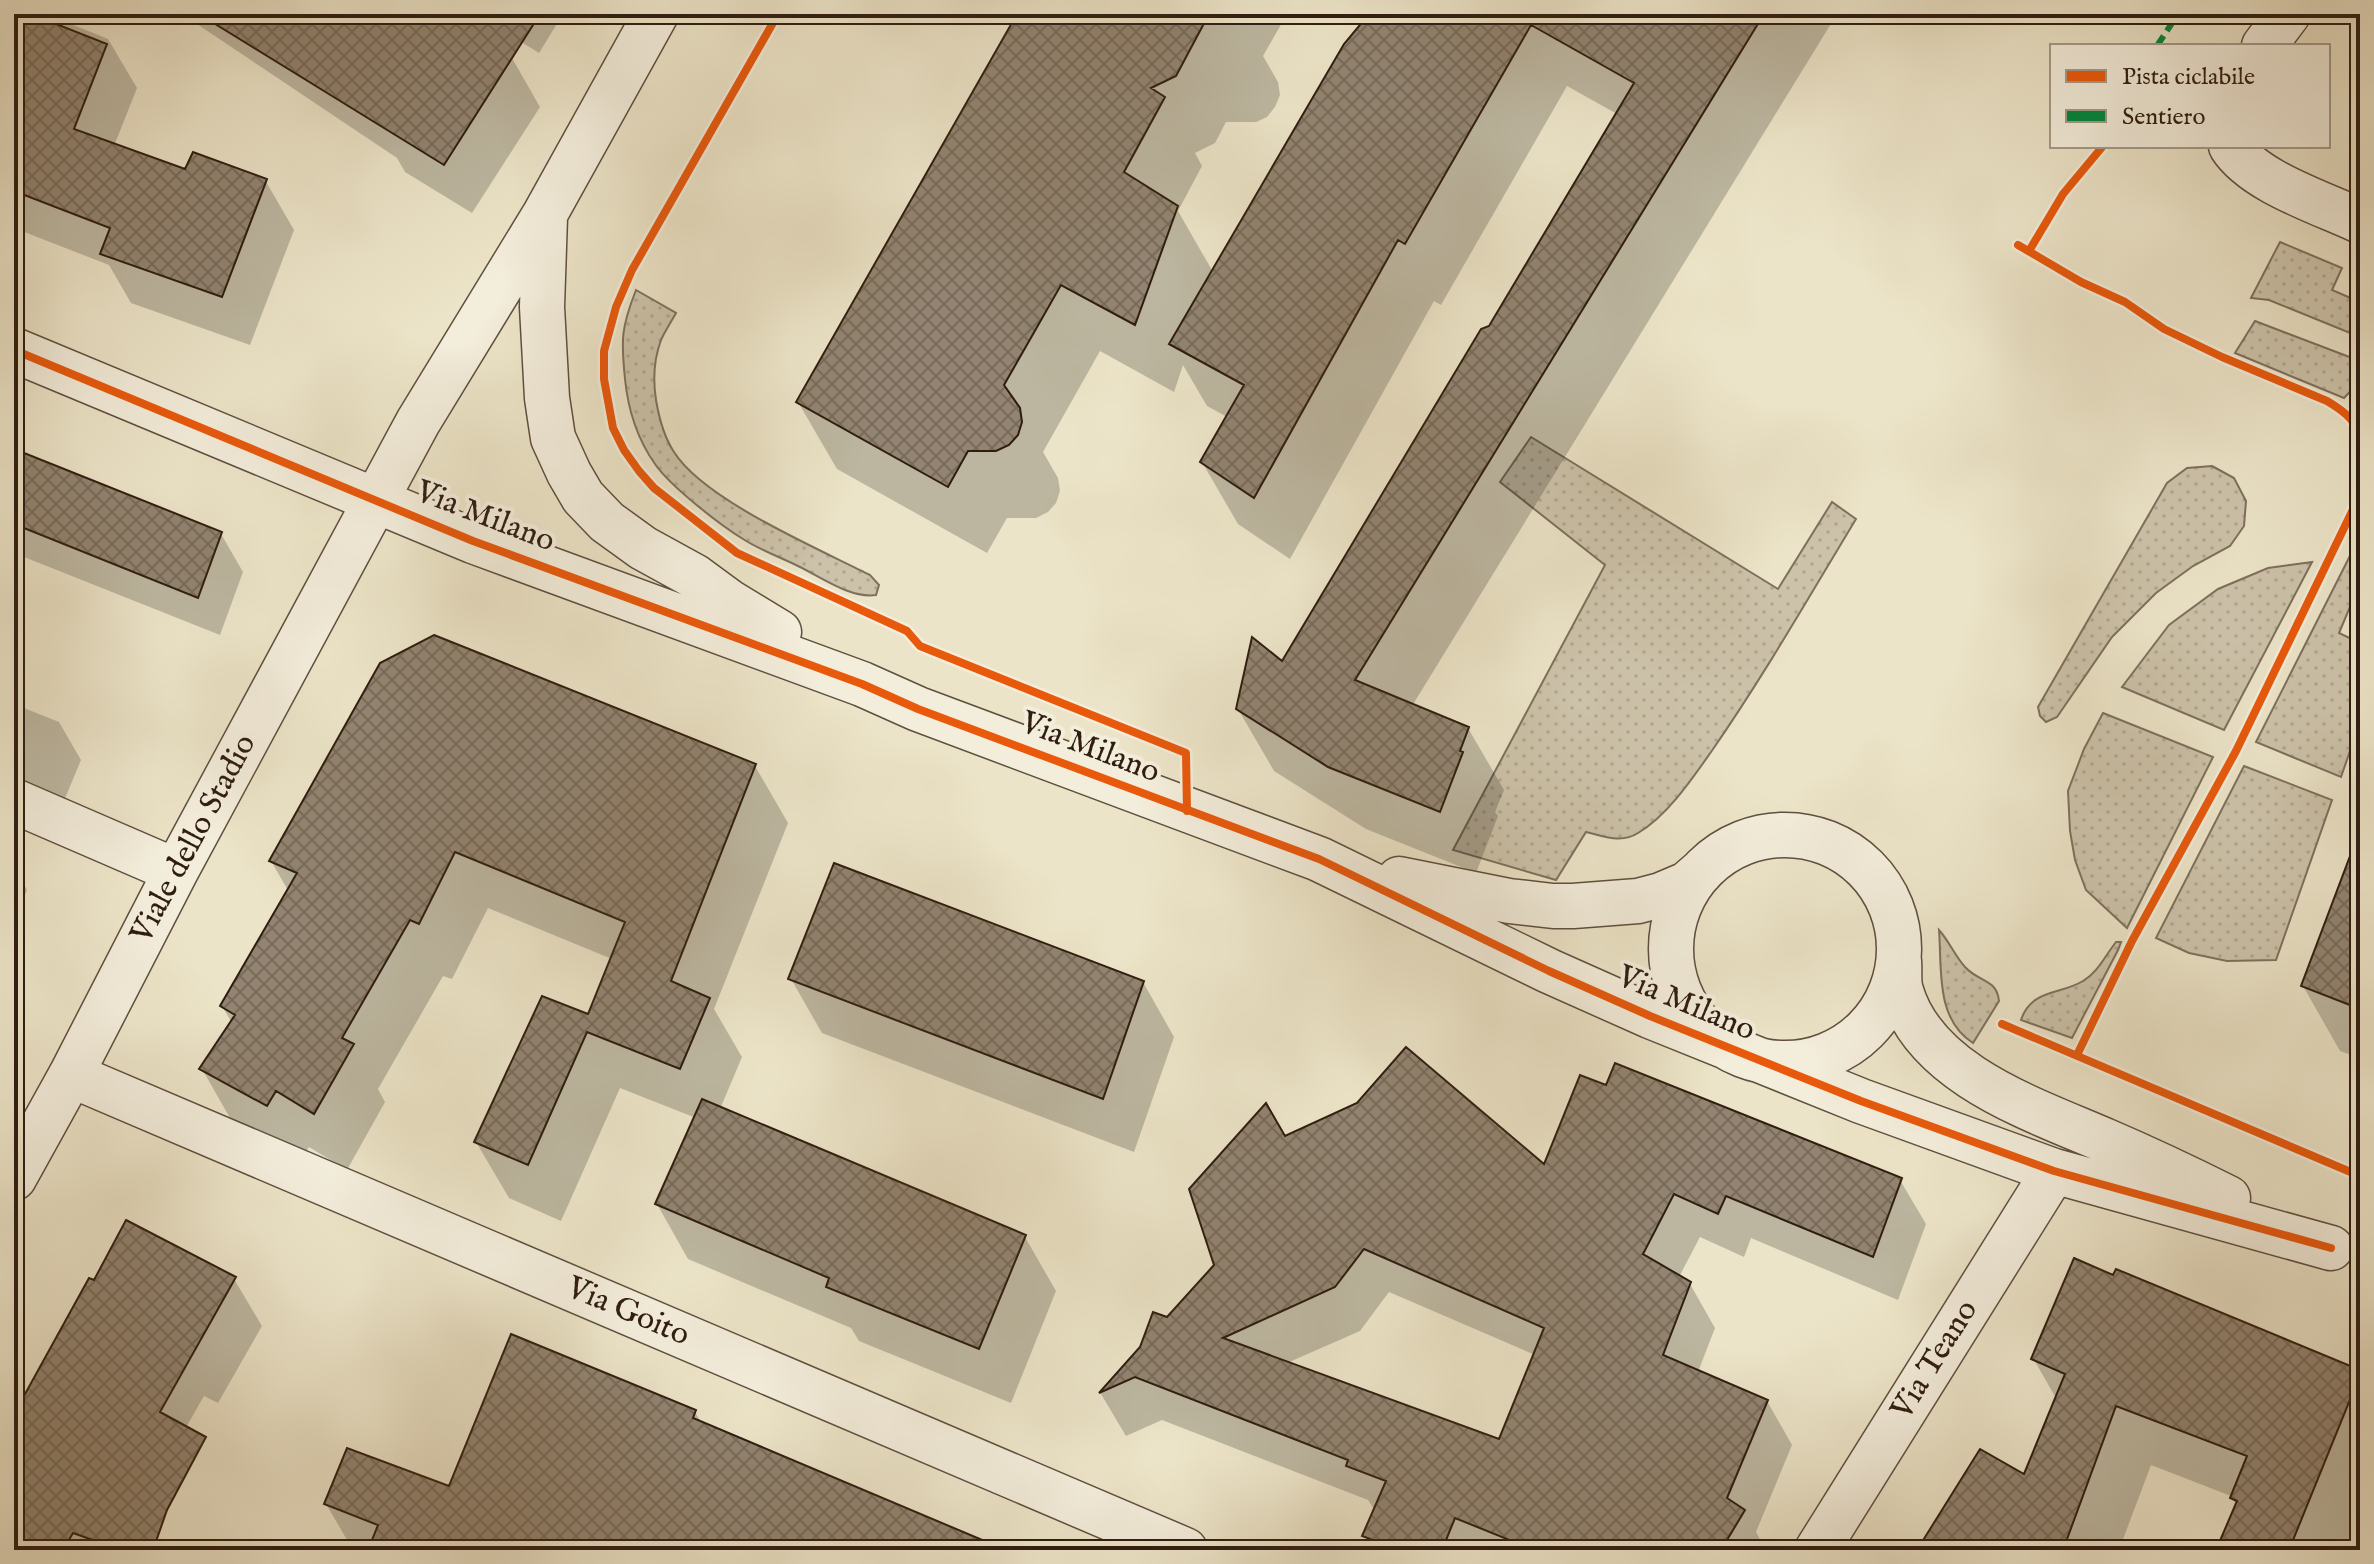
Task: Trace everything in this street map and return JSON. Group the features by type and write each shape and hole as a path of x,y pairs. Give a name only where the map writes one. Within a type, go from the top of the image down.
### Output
{"street":[{"name":"Viale dello Stadio","path":"14,1178 418,422 545,214 656,14"},
{"path":"2266,44 2288,14"},
{"path":"2232,148 2238,157 2274,182 2360,221"},
{"name":"Via Milano","path":"545,214 542,307 547,398 553,438 583,497 607,522 643,548 694,576 728,601 862,684"},
{"name":"Via Milano","path":"14,350 473,541 862,684 918,709 1319,859 1549,971 1650,1016 1861,1101 2054,1171 2345,1253"},
{"path":"14,801 176,871"},
{"path":"1771,836 1801,836 1830,844 1851,856 1869,872 1884,891 1897,925 1899,959 1893,985 1883,1008 1871,1024 1846,1046 1822,1057 1796,1063 1763,1061 1744,1055 1715,1039 1696,1020 1679,992 1671,953 1674,923 1687,890 1702,871 1731,849 1752,840 1771,836"},
{"name":"Via Milano","path":"1319,859 1454,891 1553,906 1638,901 1676,890 1702,871"},
{"name":"Via Milano","path":"1899,959 1899,981 1916,1023 1946,1056 1987,1087 2345,1253"},
{"name":"Via Goito","path":"71,1075 1185,1550"},
{"name":"Via Teano","path":"1817,1550 2054,1171"}],"shaded area":[{"path":"2280,242 2342,268 2332,290 2360,302 2360,337 2269,300 2251,298"},
{"path":"636,290 676,313 661,340 654,378 660,420 674,452 710,488 736,505 870,575 879,585 876,595 846,590 750,543 696,504 655,464 635,424 625,379 623,334"},
{"path":"2255,321 2360,361 2360,381 2344,398 2235,353"},
{"path":"1531,437 1778,589 1832,502 1856,519 1749,695 1678,796 1649,826 1632,836 1612,838 1586,832 1556,880 1453,850 1605,565 1500,482"},
{"path":"2212,466 2234,478 2246,501 2244,526 2230,546 2193,566 2156,593 2112,637 2057,717 2046,722 2040,716 2038,707 2167,483 2187,468"},
{"path":"2360,536 2360,583 2339,633 2360,643 2360,722 2341,777 2256,742"},
{"path":"2312,562 2224,730 2122,687 2169,625 2218,589 2268,568"},
{"path":"2103,713 2213,757 2127,928 2086,890 2075,860 2070,831 2068,791 2084,749"},
{"path":"2244,766 2332,800 2276,960 2227,961 2189,953 2156,938"},
{"path":"1939,930 1965,967 1991,985 1998,994 1999,1001 1973,1043 1952,1021 1946,1007"},
{"path":"2116,942 2121,942 2118,950 2072,1038 2021,1020 2026,1010 2039,998 2088,977"}],"building":[{"path":"14,14 31,14 107,44 74,129 185,169 193,152 267,179 222,297 100,254 110,228 14,191"},
{"path":"199,14 540,14 444,165"},
{"path":"1017,14 1209,14 1176,76 1151,88 1165,97 1124,172 1178,206 1135,325 1061,285 1004,385 1020,408 1022,422 1018,435 1009,445 996,451 968,451 948,487 796,402"},
{"path":"1369,14 1764,14 1355,680 1469,727 1440,812 1328,767 1236,709 1252,637 1282,661 1481,329 1489,326 1634,83 1531,25 1405,244 1398,240 1254,498 1200,462 1244,385 1169,344 1344,44"},
{"path":"14,449 222,532 198,598 14,524"},
{"path":"434,635 756,764 671,981 710,998 680,1069 587,1032 528,1165 474,1142 542,996 588,1014 625,922 455,852 419,924 410,920 342,1038 354,1044 314,1114 276,1091 267,1106 199,1069 235,1015 220,1006 297,873 269,861 380,663"},
{"path":"2355,843 2360,844 2360,1009 2301,986"},
{"path":"834,863 1144,981 1103,1099 788,979"},
{"path":"1406,1047 1544,1164 1580,1075 1606,1085 1615,1063 1902,1178 1873,1257 1726,1196 1718,1214 1674,1194 1643,1254 1691,1282 1663,1355 1768,1400 1727,1498 1745,1510 1721,1550 1534,1550 1455,1518 1442,1550 1399,1550 1362,1536 1386,1481 1346,1466 1348,1460 1135,1377 1099,1393 1140,1347 1153,1312 1167,1317 1214,1265 1189,1189 1266,1103 1285,1136 1357,1103","holes":["1364,1249 1544,1328 1499,1439 1223,1338 1335,1287"]},
{"path":"702,1099 1026,1235 979,1349 826,1287 829,1278 655,1204"},
{"path":"126,1220 236,1277 160,1412 206,1437 167,1510 153,1550 121,1550 73,1533 63,1550 14,1550 14,1414 89,1278 94,1280"},
{"path":"2074,1258 2113,1275 2116,1269 2360,1370 2289,1550 2216,1550 2237,1501 2230,1498 2247,1456 2116,1406 2063,1550 1917,1550 1980,1449 2024,1474 2065,1374 2031,1359"},
{"path":"511,1334 696,1410 693,1418 1006,1550 368,1550 378,1525 324,1504 347,1448 449,1486"}],"marked path":[{"path":"2158,44 2178,14"}],"cycle path":[{"path":"778,14 632,270 616,307 604,351 604,379 613,428 624,450 654,488 737,553 907,631 920,646 1186,753 1187,811"},
{"path":"2029,251 2063,194 2101,148"},
{"path":"2018,245 2081,282 2125,302 2164,329 2327,401 2346,415 2360,434"},
{"path":"14,350 473,541 862,684 918,709 1319,859 1549,971 1650,1016 1861,1101 2054,1171 2331,1248"},
{"path":"2077,1055 2132,941 2236,751 2360,495"},
{"path":"2002,1024 2360,1176"}]}
